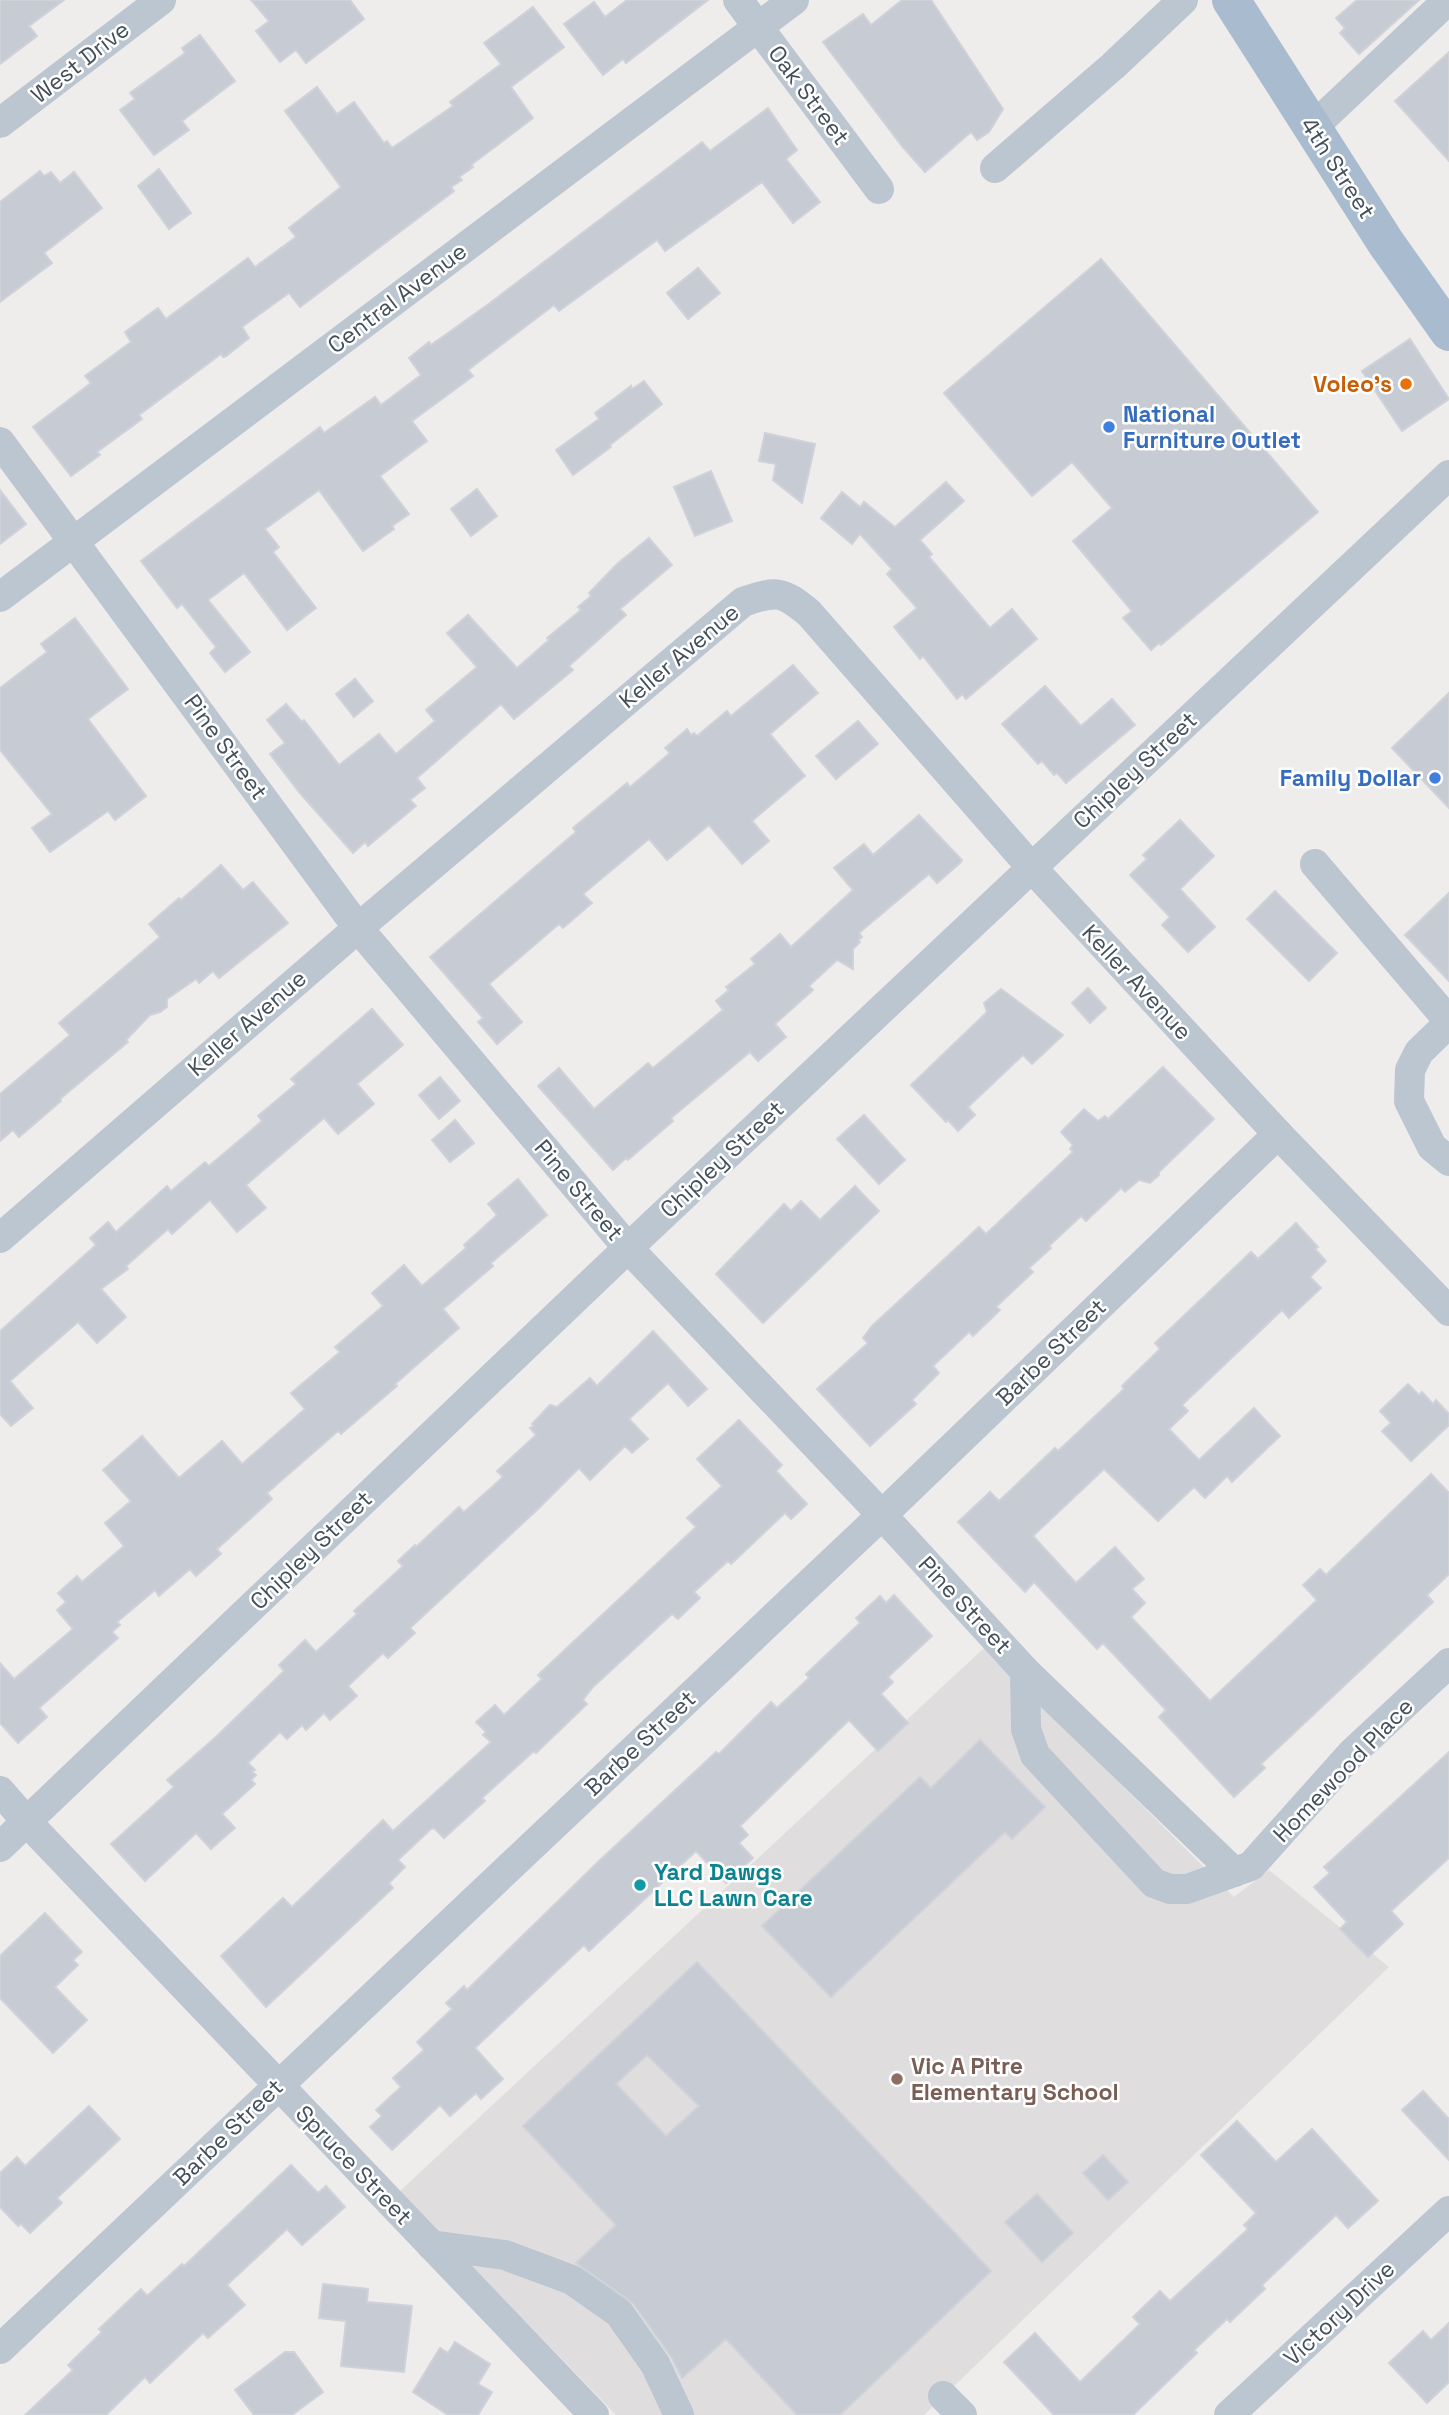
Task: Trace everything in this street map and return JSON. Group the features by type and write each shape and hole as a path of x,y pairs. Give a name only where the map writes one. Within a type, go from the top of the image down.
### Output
{"main road":[{"name":"4th Street","path":"1231,0 1386,243 1449,332"}],"street":[{"name":"West Drive","path":"0,123 161,0"},
{"name":"Oak Street","path":"738,0 879,189"},
{"name":"Central Avenue","path":"0,597 794,0"},
{"path":"995,168 1113,66 1183,0"},
{"path":"1312,128 1448,0"},
{"name":"Pine Street","path":"0,442 358,928 628,1248 1026,1671 1234,1872"},
{"name":"Chipley Street","path":"0,1847 628,1248 1449,475"},
{"name":"Keller Avenue","path":"0,1238 358,928 743,602 766,594 788,596 809,613 1031,868 1278,1134 1449,1311"},
{"path":"1315,864 1449,1022 1419,1052 1410,1070 1409,1101 1432,1147 1449,1161"},
{"name":"Barbe Street","path":"0,2349 882,1515 1278,1134"},
{"name":"Homewood Place","path":"1026,1671 1027,1729 1035,1755 1154,1883 1170,1889 1187,1889 1251,1866 1352,1753 1449,1663"},
{"name":"Spruce Street","path":"0,1791 594,2415"},
{"name":"Victory Drive","path":"1229,2415 1449,2211"},
{"path":"431,2245 505,2255 572,2280 619,2313 655,2364 679,2415"}],"shaded area":[{"name":"Vic A Pitre Elementary School","path":"984,1648 1234,1897 1269,1870 1389,1967 924,2415 616,2415 400,2191"}],"building":[{"path":"0,0 64,0 29,26 37,36 0,64"},
{"path":"251,0 350,0 364,19 306,63 296,50 280,62 256,31 269,21"},
{"path":"627,0 708,0 626,63 623,59 603,75 564,24 594,2 605,17"},
{"path":"902,0 931,0 1003,109 989,132 977,140 971,132 925,172 823,42 863,14 871,25"},
{"path":"1357,0 1419,0 1359,54 1340,33 1345,28 1336,18"},
{"path":"533,7 564,47 511,87 533,118 471,165 473,167 459,177 462,180 451,187 454,191 300,307 289,293 242,327 249,338 226,356 221,354 139,415 142,419 97,452 100,455 71,476 33,427 91,383 85,376 131,342 125,332 158,308 166,319 248,258 255,267 296,237 289,228 341,187 285,111 317,87 337,114 354,102 384,143 387,141 392,148 453,106 450,102 501,64 484,43"},
{"path":"200,35 235,81 182,121 189,130 154,155 120,110 135,99 130,93 185,53 182,48"},
{"path":"1449,52 1449,161 1395,101"},
{"path":"768,108 797,150 786,159 820,202 793,223 762,182 665,251 657,240 559,311 554,305 468,370 473,376 412,421 427,441 380,476 409,514 392,526 394,529 363,551 319,490 265,529 279,547 273,552 316,608 287,630 244,573 208,600 250,652 225,672 210,653 216,647 182,604 177,608 141,561 320,427 324,433 375,397 381,405 421,375 409,358 429,342 431,345 490,303 702,142 710,151"},
{"path":"159,169 191,213 169,229 138,186"},
{"path":"40,171 44,176 51,172 60,183 74,172 102,208 44,253 52,263 0,302 0,202"},
{"name":"National Furniture Outlet","path":"1101,259 1318,512 1161,645 1159,643 1151,650 1123,618 1132,611 1073,541 1112,508 1072,462 1032,496 944,393"},
{"path":"698,268 720,293 688,319 667,293"},
{"name":"Voleo's","path":"1410,339 1449,399 1402,431 1362,371"},
{"path":"644,381 662,404 573,475 556,450 599,419 595,413 631,386 632,389"},
{"path":"765,433 815,444 802,503 773,480 776,464 759,461"},
{"path":"711,471 732,521 695,536 674,487"},
{"path":"946,482 964,501 920,540 932,554 929,557 990,628 1012,609 1037,639 966,699 962,694 957,699 923,656 920,659 894,627 917,608 887,574 892,569 860,534 852,544 821,518 842,492 860,507 864,502 895,527"},
{"path":"477,489 497,516 471,536 451,509"},
{"path":"0,490 26,524 0,544"},
{"path":"649,538 672,565 620,609 626,615 569,666 573,670 514,719 501,704 417,778 425,788 410,800 416,806 368,846 365,842 353,853 299,792 270,754 285,743 267,720 286,704 302,722 304,720 339,765 379,734 396,754 435,721 426,710 477,667 447,633 468,615 517,668 581,610 578,607 591,596 589,593 617,564"},
{"path":"75,618 128,689 88,719 146,796 115,820 108,811 50,852 32,828 52,814 0,750 0,688 47,652 41,644"},
{"path":"793,665 818,693 770,734 805,776 752,821 769,841 742,864 709,825 667,860 649,839 583,894 592,903 563,928 559,924 489,984 522,1022 497,1044 478,1022 483,1018 430,957 576,832 573,828 627,783 630,787 670,753 665,748 687,729 691,735 694,733 697,736 727,711 731,716"},
{"path":"355,679 373,701 354,717 336,694"},
{"path":"1045,686 1081,726 1112,699 1135,725 1066,783 1057,773 1054,775 1042,761 1038,764 1002,724"},
{"name":"Family Dollar","path":"1449,693 1449,808 1392,748"},
{"path":"858,721 878,744 836,779 816,756"},
{"path":"919,815 962,860 960,863 937,883 929,874 859,933 862,937 853,949 853,969 837,960 809,986 813,990 775,1024 786,1037 758,1061 750,1052 671,1118 673,1121 628,1160 626,1158 613,1170 538,1086 559,1068 594,1109 648,1063 653,1068 723,1010 716,1001 729,990 726,987 755,964 751,959 780,934 791,947 853,890 834,868 864,844 873,855"},
{"path":"1180,820 1214,856 1180,889 1215,927 1188,952 1162,925 1170,917 1130,875 1147,859 1143,855"},
{"path":"221,865 243,890 253,882 288,923 219,978 213,971 199,983 196,979 167,999 167,1007 150,1015 126,1040 128,1042 19,1137 13,1130 0,1141 0,1094 70,1035 59,1023 160,937 149,924"},
{"path":"1275,891 1337,953 1309,981 1247,919"},
{"path":"1449,893 1449,981 1405,935"},
{"path":"1088,988 1106,1008 1090,1023 1072,1003"},
{"path":"1001,989 1063,1035 1032,1064 1023,1055 968,1107 975,1115 958,1131 911,1085 987,1012 984,1003"},
{"path":"372,1009 403,1045 357,1084 374,1104 338,1134 324,1118 246,1185 266,1208 237,1232 210,1200 172,1234 168,1229 126,1266 128,1269 101,1289 126,1317 97,1343 78,1322 10,1381 33,1408 11,1426 0,1414 0,1331 96,1245 90,1238 108,1222 116,1232 167,1186 171,1191 205,1162 209,1166 262,1121 258,1116 296,1084 291,1079"},
{"path":"1163,1067 1214,1119 1150,1183 1139,1180 1125,1192 1121,1188 1086,1221 1081,1216 1049,1246 1051,1248 1029,1268 1033,1272 996,1307 1000,1310 973,1336 969,1332 933,1366 939,1373 912,1400 916,1404 870,1446 817,1389 868,1343 863,1338 872,1326 979,1227 986,1234 1073,1152 1070,1149 1073,1145 1061,1132 1084,1109 1098,1121 1105,1116 1108,1119"},
{"path":"440,1077 460,1101 439,1119 419,1095"},
{"path":"864,1115 905,1160 879,1184 837,1139"},
{"path":"455,1120 474,1143 450,1162 432,1140"},
{"path":"518,1179 547,1215 443,1309 459,1328 395,1384 397,1386 341,1434 338,1431 267,1493 272,1499 217,1549 221,1554 196,1576 190,1569 159,1596 155,1590 117,1622 120,1625 112,1632 118,1638 39,1708 47,1717 18,1743 0,1723 0,1663 14,1679 73,1629 57,1610 66,1602 58,1593 77,1576 82,1582 124,1546 105,1523 131,1501 103,1470 142,1436 179,1478 222,1441 242,1464 305,1409 291,1393 340,1352 335,1347 383,1306 372,1293 404,1265 422,1286 466,1248 464,1245 497,1215 488,1204"},
{"path":"855,1186 879,1211 763,1323 716,1274 784,1204 791,1211 801,1201 820,1220"},
{"path":"1296,1223 1318,1247 1315,1249 1326,1261 1310,1277 1321,1288 1289,1318 1282,1310 1182,1405 1188,1411 1169,1429 1199,1460 1254,1408 1280,1436 1232,1482 1227,1476 1205,1498 1194,1487 1158,1521 1104,1469 1033,1536 1076,1583 1115,1547 1144,1579 1132,1589 1145,1603 1131,1617 1210,1701 1317,1600 1303,1585 1320,1569 1326,1575 1431,1474 1449,1493 1449,1574 1427,1595 1433,1602 1261,1764 1265,1768 1234,1797 1159,1717 1166,1710 1103,1643 1097,1649 1034,1582 1025,1592 958,1522 990,1492 999,1501 1055,1448 1058,1451 1124,1389 1122,1386 1160,1349 1155,1343 1251,1252 1258,1259"},
{"path":"653,1331 707,1389 688,1406 668,1383 629,1419 648,1439 632,1453 625,1446 590,1480 579,1468 410,1628 415,1633 388,1658 383,1653 348,1686 357,1696 330,1720 324,1713 306,1730 302,1725 287,1739 280,1732 248,1763 255,1770 252,1772 256,1775 251,1780 255,1784 222,1814 235,1828 211,1849 196,1833 145,1881 111,1844 174,1787 167,1780 284,1671 279,1665 305,1640 316,1652 357,1614 354,1611 403,1566 398,1561 415,1545 416,1547 459,1507 464,1512 503,1477 497,1471 536,1435 530,1428 550,1405 557,1407 590,1378 597,1386"},
{"path":"1408,1384 1419,1395 1422,1392 1433,1404 1436,1400 1449,1414 1449,1425 1411,1461 1382,1431 1391,1423 1380,1411"},
{"path":"739,1420 782,1465 776,1471 807,1504 791,1519 785,1513 731,1564 728,1561 694,1592 700,1598 678,1619 672,1614 593,1687 583,1700 587,1704 536,1753 534,1751 482,1798 485,1801 444,1838 434,1828 431,1829 398,1860 405,1867 389,1883 393,1888 266,2007 221,1956 283,1898 292,1907 383,1820 393,1831 491,1742 483,1735 486,1732 476,1722 495,1705 504,1715 542,1679 538,1675 696,1527 687,1518 722,1486 697,1459"},
{"path":"894,1595 932,1636 888,1677 893,1682 881,1694 908,1723 878,1751 849,1720 740,1826 748,1835 739,1843 753,1858 726,1883 696,1851 589,1951 584,1945 475,2048 503,2079 481,2099 476,2093 450,2116 440,2105 392,2150 370,2127 382,2116 376,2110 401,2087 393,2078 424,2050 417,2042 452,2009 446,2003 464,1986 467,1990 598,1862 716,1752 719,1754 771,1702 777,1708 809,1678 806,1674 860,1623 856,1618 880,1596 886,1603"},
{"path":"980,1740 1045,1807 1012,1839 1005,1832 831,1997 762,1926 920,1777 931,1788"},
{"path":"1449,1752 1449,1858 1391,1911 1403,1924 1368,1957 1340,1929 1347,1922 1314,1887 1330,1873 1324,1867"},
{"path":"45,1913 82,1952 73,1960 78,1965 55,1987 87,2020 53,2053 0,1998 0,1956"},
{"path":"697,1962 991,2271 840,2415 797,2415 726,2339 682,2378 672,2358 633,2303 576,2263 616,2225 523,2126","holes":["647,2055 699,2106 666,2136 616,2084"]},
{"path":"1423,2091 1449,2119 1449,2160 1402,2110"},
{"path":"89,2106 120,2139 57,2198 62,2203 30,2233 21,2224 18,2226 0,2207 0,2173 17,2157 25,2166"},
{"path":"1237,2121 1276,2162 1312,2129 1378,2201 1348,2228 1336,2215 1262,2285 1265,2289 1230,2322 1227,2319 1194,2350 1197,2353 1133,2415 1054,2415 1004,2362 1035,2333 1080,2382 1140,2324 1133,2317 1160,2291 1170,2301 1248,2229 1244,2225 1256,2213 1201,2155"},
{"path":"1103,2155 1128,2182 1108,2200 1083,2173"},
{"path":"291,2165 318,2193 326,2186 345,2207 302,2245 287,2229 227,2285 245,2305 208,2338 203,2333 150,2383 145,2377 106,2415 25,2415 73,2370 68,2365 102,2332 99,2329 141,2289 147,2296 182,2264 184,2266"},
{"path":"1037,2194 1073,2233 1042,2262 1005,2222"},
{"path":"323,2284 368,2289 367,2302 412,2306 404,2372 341,2366 346,2321 319,2318"},
{"path":"1449,2323 1449,2382 1427,2403 1389,2363 1423,2331 1431,2340"},
{"path":"455,2342 490,2364 478,2384 492,2392 478,2415 448,2415 413,2392 440,2348 448,2353"},
{"path":"285,2352 294,2352 323,2392 292,2415 254,2415 235,2390"}],"place":[{"name":"Voleo's","path":"1406,384"},
{"name":"National Furniture Outlet","path":"1109,427"},
{"name":"Family Dollar","path":"1435,778"},
{"name":"Yard Dawgs LLC Lawn Care","path":"640,1885"},
{"name":"Vic A Pitre Elementary School","path":"897,2079"}]}
